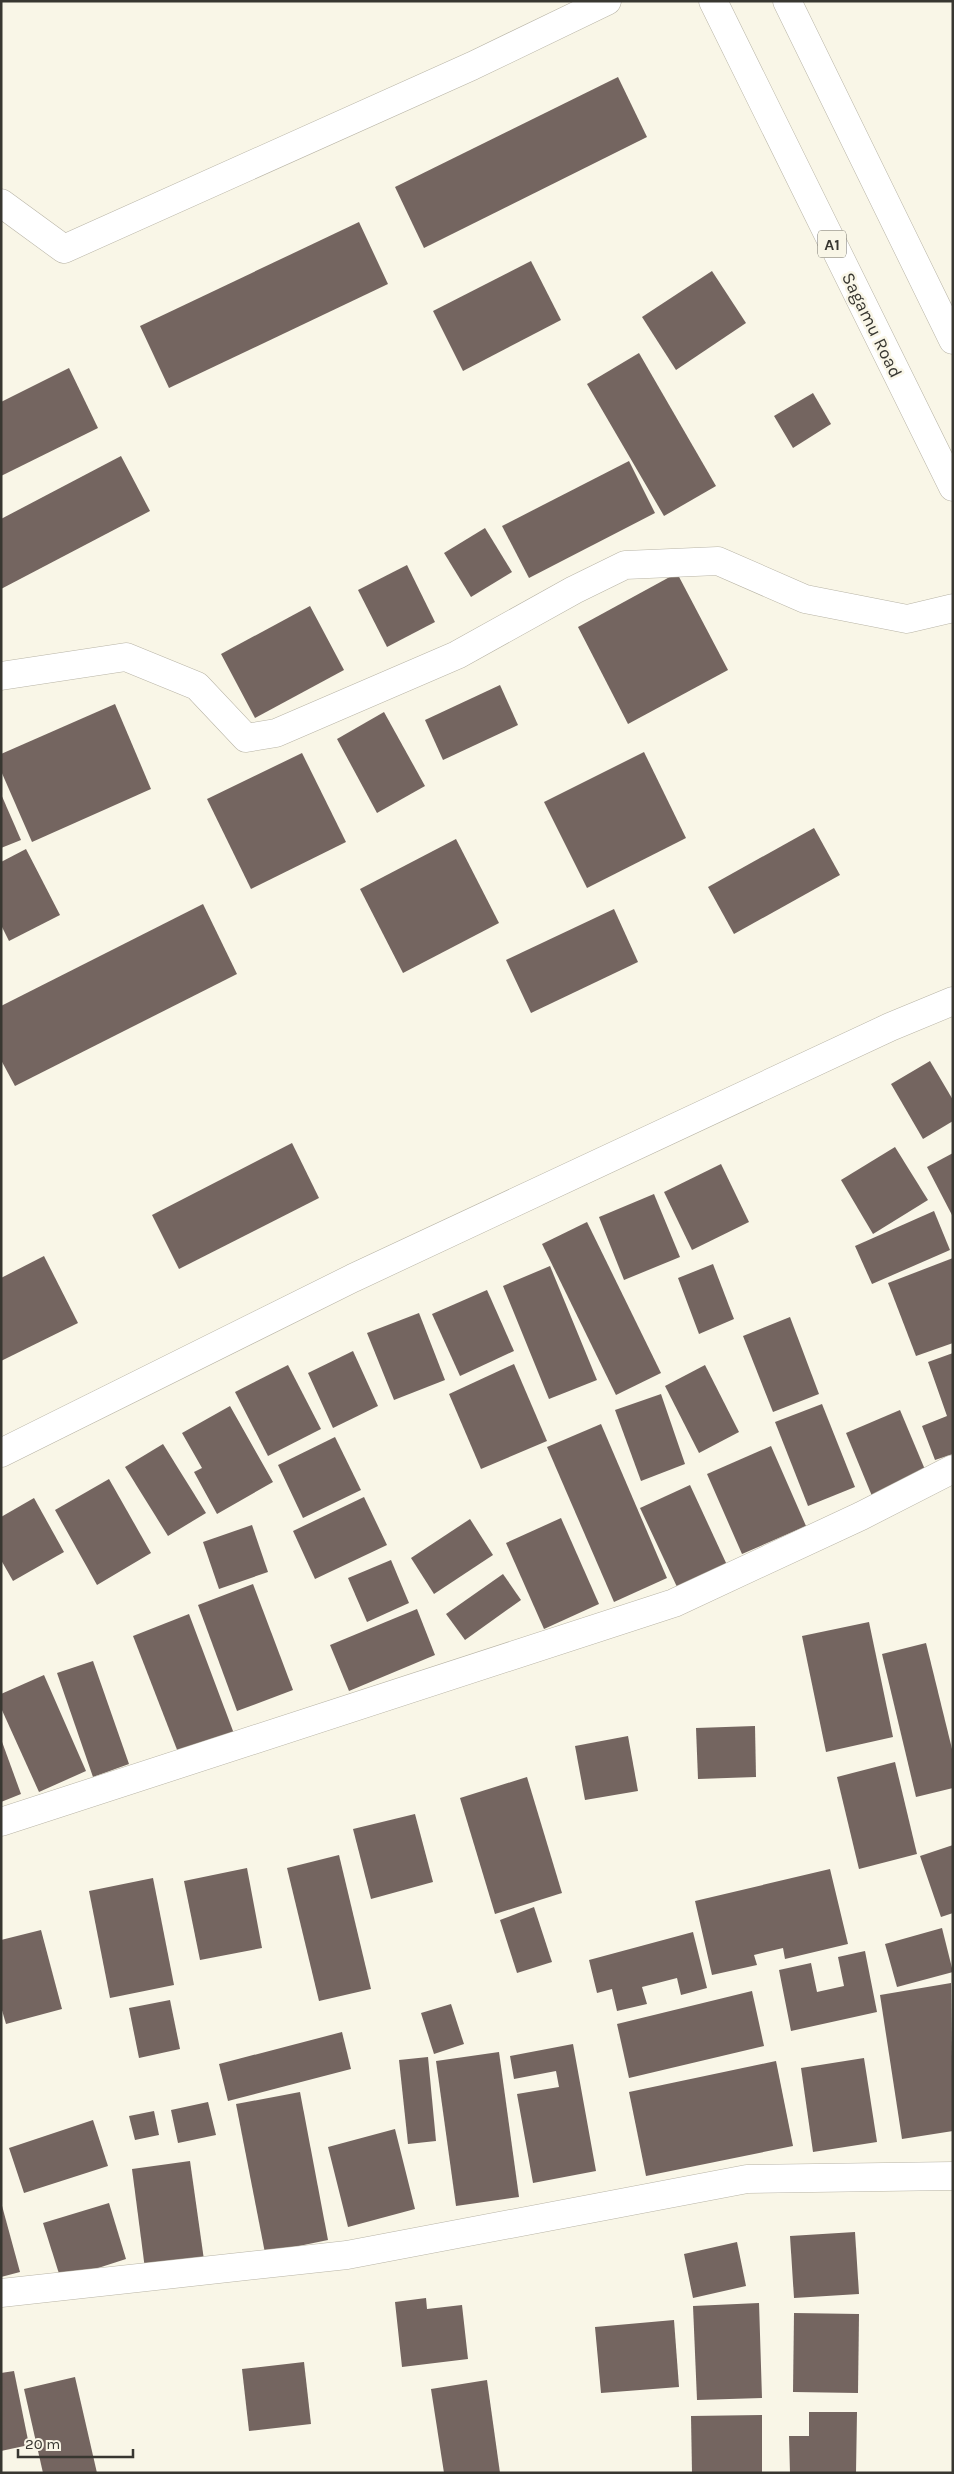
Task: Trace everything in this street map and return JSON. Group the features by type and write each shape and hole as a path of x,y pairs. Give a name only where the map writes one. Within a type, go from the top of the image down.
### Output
{"main road":[{"path":"1,203 64,249 472,66 607,1"},
{"name":"Sagamu Road","path":"713,1 953,487"},
{"path":"786,1 953,340"},
{"path":"1,676 126,657 197,686 246,738 276,733 456,655 574,590 624,565 718,561 805,599 908,619 953,608"},
{"path":"1,1453 353,1278 890,1027 953,1001"},
{"path":"1,1822 674,1603 861,1516 953,1470"},
{"path":"1,2293 347,2255 747,2179 953,2176"}],"building":[{"path":"618,77 647,137 424,248 395,187"},
{"path":"359,222 388,284 169,388 140,326"},
{"path":"531,261 561,320 463,371 433,311"},
{"path":"712,271 746,323 676,370 642,317"},
{"path":"639,353 716,486 664,516 587,384"},
{"path":"69,368 98,428 1,476 1,402"},
{"path":"813,393 831,424 793,448 774,416"},
{"path":"121,456 150,511 1,589 1,519"},
{"path":"629,461 655,513 529,578 502,526"},
{"path":"485,528 512,572 471,597 444,553"},
{"path":"407,565 435,622 387,647 358,590"},
{"path":"677,573 728,670 628,724 578,627"},
{"path":"310,606 344,670 255,718 221,654"},
{"path":"500,685 518,725 443,760 425,720"},
{"path":"115,704 151,789 32,842 1,771 1,754"},
{"path":"384,712 425,786 377,813 337,739"},
{"path":"644,752 686,838 587,888 544,802"},
{"path":"302,753 346,842 251,889 207,799"},
{"path":"1,794 21,840 1,848"},
{"path":"814,828 840,875 734,934 708,887"},
{"path":"456,839 499,923 403,973 360,889"},
{"path":"26,849 60,915 9,941 1,925 1,862"},
{"path":"203,904 237,974 15,1086 1,1060 1,1006"},
{"path":"614,909 638,962 531,1013 506,960"},
{"path":"930,1061 953,1100 953,1121 923,1139 891,1084"},
{"path":"292,1143 319,1198 179,1269 152,1215"},
{"path":"895,1147 928,1200 873,1234 841,1180"},
{"path":"953,1153 953,1217 927,1167"},
{"path":"721,1164 749,1222 692,1250 664,1192"},
{"path":"654,1194 680,1257 624,1280 599,1217"},
{"path":"934,1211 950,1250 872,1284 855,1246"},
{"path":"587,1222 661,1373 616,1395 542,1244"},
{"path":"44,1256 78,1323 1,1361 1,1278"},
{"path":"953,1258 953,1343 916,1356 888,1283"},
{"path":"713,1264 734,1319 699,1334 678,1278"},
{"path":"550,1266 597,1380 549,1399 503,1286"},
{"path":"487,1290 514,1351 460,1376 432,1314"},
{"path":"419,1313 445,1380 394,1400 367,1333"},
{"path":"790,1317 819,1394 773,1412 743,1336"},
{"path":"353,1351 378,1406 333,1428 308,1373"},
{"path":"953,1353 953,1454 935,1460 922,1426 947,1416 928,1362"},
{"path":"514,1364 547,1441 481,1469 449,1394"},
{"path":"288,1365 321,1429 268,1456 235,1392"},
{"path":"705,1365 739,1432 699,1453 665,1386"},
{"path":"661,1394 685,1464 641,1481 615,1410"},
{"path":"822,1404 855,1487 808,1506 775,1422"},
{"path":"230,1406 273,1482 217,1514 194,1472 202,1468 182,1433"},
{"path":"900,1410 926,1472 872,1496 846,1433"},
{"path":"601,1424 667,1578 614,1602 547,1447"},
{"path":"335,1437 361,1490 303,1518 278,1465"},
{"path":"163,1444 206,1513 168,1536 125,1467"},
{"path":"771,1446 806,1526 742,1554 707,1474"},
{"path":"109,1479 151,1553 97,1585 55,1510"},
{"path":"690,1485 727,1565 678,1589 640,1508"},
{"path":"364,1497 387,1545 315,1579 293,1531"},
{"path":"34,1498 64,1552 13,1581 1,1560 1,1517"},
{"path":"561,1518 599,1604 544,1629 506,1543"},
{"path":"470,1519 493,1555 434,1594 411,1558"},
{"path":"252,1525 268,1572 219,1589 203,1542"},
{"path":"391,1560 409,1603 367,1622 348,1578"},
{"path":"503,1574 521,1600 465,1640 446,1614"},
{"path":"253,1584 293,1690 237,1711 198,1605"},
{"path":"417,1609 435,1655 349,1691 330,1645"},
{"path":"189,1614 236,1739 181,1760 133,1636"},
{"path":"869,1622 893,1737 826,1752 802,1636"},
{"path":"926,1643 953,1753 953,1788 916,1797 882,1654"},
{"path":"93,1661 129,1764 93,1777 57,1673"},
{"path":"44,1675 86,1771 39,1792 1,1708 1,1694"},
{"path":"755,1726 756,1777 698,1779 696,1728"},
{"path":"628,1736 638,1791 585,1800 575,1746"},
{"path":"1,1739 21,1794 1,1802"},
{"path":"895,1762 917,1854 859,1869 837,1777"},
{"path":"527,1777 562,1893 495,1914 460,1798"},
{"path":"415,1814 433,1882 371,1899 353,1829"},
{"path":"953,1845 953,1913 941,1917 920,1856"},
{"path":"339,1855 371,1989 319,2001 287,1868"},
{"path":"247,1868 262,1948 200,1960 184,1881"},
{"path":"830,1869 848,1944 785,1959 783,1948 754,1955 757,1965 712,1975 695,1901"},
{"path":"153,1878 174,1985 110,1998 89,1891"},
{"path":"534,1907 552,1962 517,1973 500,1920"},
{"path":"942,1928 953,1972 897,1987 885,1944"},
{"path":"41,1930 62,2009 6,2024 1,2007 1,1940"},
{"path":"693,1932 707,1988 681,1995 677,1978 642,1987 647,2004 617,2011 612,1989 597,1993 589,1960"},
{"path":"865,1951 877,2012 791,2031 779,1970 811,1963 817,1992 844,1986 838,1957"},
{"path":"951,1983 953,2131 902,2139 880,1995"},
{"path":"752,1991 764,2046 629,2078 617,2024"},
{"path":"170,2000 180,2049 139,2058 129,2008"},
{"path":"451,2004 464,2044 434,2054 421,2013"},
{"path":"342,2032 351,2069 228,2101 219,2064"},
{"path":"573,2044 596,2171 533,2183 517,2094 559,2087 556,2071 514,2079 510,2056"},
{"path":"499,2052 519,2197 456,2206 436,2061"},
{"path":"428,2057 436,2141 408,2144 399,2060"},
{"path":"864,2058 877,2142 813,2152 801,2068"},
{"path":"776,2061 793,2146 646,2176 629,2092"},
{"path":"300,2092 328,2240 265,2253 236,2104"},
{"path":"208,2102 216,2135 178,2143 171,2110"},
{"path":"154,2111 159,2135 135,2140 129,2116"},
{"path":"93,2120 108,2166 24,2193 9,2148"},
{"path":"395,2129 415,2209 348,2227 328,2147"},
{"path":"190,2161 204,2260 145,2269 132,2169"},
{"path":"1,2202 20,2272 1,2277"},
{"path":"109,2203 126,2259 61,2280 43,2223"},
{"path":"855,2232 859,2294 794,2298 790,2236"},
{"path":"737,2242 746,2286 693,2298 684,2254"},
{"path":"426,2298 427,2309 462,2305 468,2359 402,2367 395,2302"},
{"path":"759,2303 762,2398 697,2400 693,2306"},
{"path":"794,2313 859,2314 858,2393 793,2392"},
{"path":"674,2320 679,2387 601,2393 595,2327"},
{"path":"304,2362 311,2424 249,2431 242,2369"},
{"path":"14,2371 29,2445 1,2451 1,2373"},
{"path":"75,2377 97,2473 43,2473 24,2389"},
{"path":"487,2380 500,2473 444,2473 431,2389"},
{"path":"809,2412 857,2412 856,2473 790,2473 789,2436 809,2436"},
{"path":"762,2415 762,2473 692,2473 691,2416"}]}
